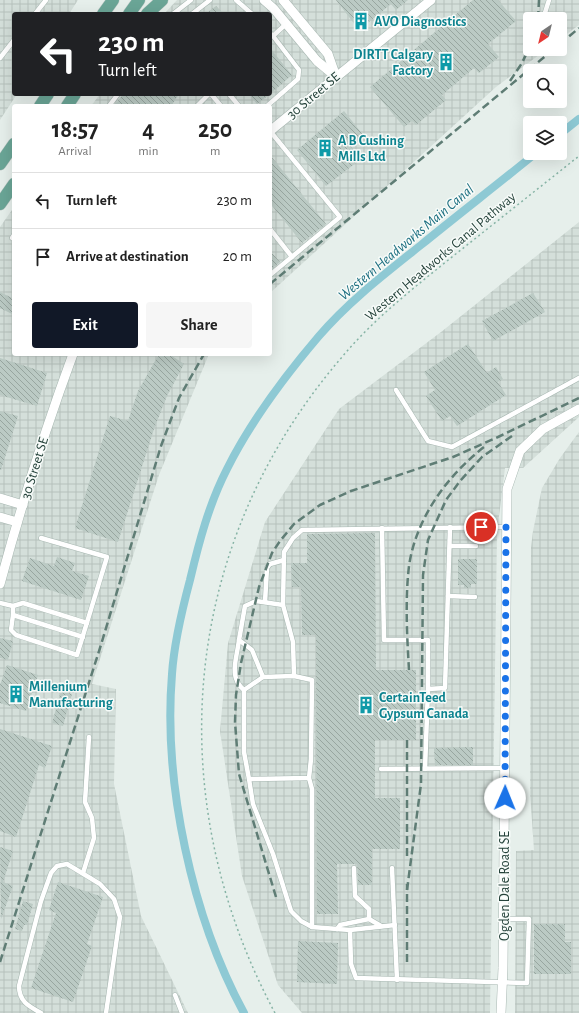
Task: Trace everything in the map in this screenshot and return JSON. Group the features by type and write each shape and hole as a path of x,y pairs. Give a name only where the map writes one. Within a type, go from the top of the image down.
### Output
{"main road":[{"path":"101,12 106,0"},
{"path":"105,12 113,0"},
{"path":"123,12 130,0"},
{"path":"130,12 139,0"},
{"path":"149,12 162,0"},
{"path":"0,164 12,147"},
{"path":"0,204 12,187"}],"street":[{"path":"264,0 287,23 317,61 336,76"},
{"path":"283,0 328,54 336,76"},
{"name":"30 Street SE","path":"272,129 431,0"},
{"name":"30 Street SE","path":"0,584 17,522 50,417 72,356"},
{"name":"Ogden Dale Road SE","path":"501,1013 504,918 507,489 520,451 543,429 579,409"},
{"path":"0,498 23,505"},
{"path":"0,517 17,522"}],"lane":[{"path":"37,12 46,0"},
{"path":"176,12 191,0"},
{"path":"195,12 210,0"},
{"path":"236,0 250,12"},
{"path":"545,12 549,0"},
{"path":"272,33 287,23"},
{"path":"269,104 298,79 299,70 272,35"},
{"path":"0,58 12,43"},
{"path":"199,104 208,96"},
{"path":"212,96 219,104"},
{"path":"231,96 237,104"},
{"path":"272,133 340,217 272,273"},
{"path":"272,231 292,256"},
{"path":"396,390 428,441 452,447 579,378"},
{"path":"428,689 445,688 450,527"},
{"path":"294,676 293,642 283,605 284,552 293,538 302,530 506,527"},
{"path":"382,528 384,640 428,640 426,769"},
{"path":"13,606 11,630 16,634 77,655 107,557 41,538"},
{"path":"450,546 476,546"},
{"path":"265,602 267,568 270,564 284,560"},
{"path":"448,596 475,597"},
{"path":"244,690 238,685 234,677 245,606 256,601 283,605"},
{"path":"0,603 13,606 23,603 87,623"},
{"path":"13,615 83,637"},
{"path":"239,640 252,650 264,677"},
{"path":"244,690 264,677 294,676 312,680 311,759 309,778 312,789 312,927"},
{"path":"244,690 244,752 254,804 292,911 301,921 312,927 350,930 395,925"},
{"path":"83,873 94,838 92,818 85,802 90,737"},
{"path":"381,769 505,768"},
{"path":"249,779 309,778"},
{"path":"41,1013 27,1005 19,995 18,986 41,901 51,873 57,866 67,864 100,884 114,899 120,917 106,1013"},
{"path":"354,868 355,896 369,909 370,919"},
{"path":"392,868 397,980"},
{"path":"350,930 351,964 356,978 503,981 527,983 529,919 504,918"},
{"path":"338,929 340,925 370,919 381,926"},
{"path":"175,995 182,1013"}],"path":[{"name":"Western Headworks Canal Pathway","path":"275,1013 251,965 235,927 223,886 209,823 200,743 202,691 206,650 217,593 231,549 254,489 276,448 319,384 343,355 389,308 579,156"}],"shaded area":[{"path":"0,0 78,0 70,12 12,12 12,96 16,96 0,120"},
{"path":"177,0 579,0 579,25 567,34 567,12 523,12 523,56 538,56 527,64 523,64 523,67 496,87 272,291 272,104 92,104 98,96 272,96 272,12 166,12"},
{"path":"12,210 12,356 208,356 159,475 92,684 116,689 114,784 141,916 188,1013 0,1013 0,227"},
{"path":"579,222 579,417 523,468 505,468 497,533 490,1013 302,1013 278,985 242,876 220,731 228,643 265,522 339,409 441,332"},
{"path":"579,432 579,1013 515,1013 516,851 534,850 530,793 531,547 542,488 560,458"}],"building":[{"name":"AVO Diagnostics","path":"336,0 408,0 396,10 391,4 359,30"},
{"name":"DIRTT Calgary Factory","path":"473,0 498,0 516,21 488,44 499,57 479,73 474,68 442,95 446,100 416,125 412,121 404,127 370,87"},
{"path":"216,6 221,12 208,12"},
{"path":"272,50 292,75 272,92"},
{"path":"122,96 178,96 172,104 116,104"},
{"path":"251,96 267,96 257,104"},
{"name":"A B Cushing Mills Ltd","path":"344,111 364,136 351,147 361,159 326,186 297,150"},
{"path":"272,157 326,224 302,243 272,206"},
{"path":"272,253 280,262 272,268"},
{"path":"0,292 12,298 12,314 0,308"},
{"path":"533,293 545,312 493,341 482,321"},
{"path":"468,344 487,373 496,367 503,379 498,382 506,395 457,426 450,416 442,421 426,396 435,390 424,372"},
{"path":"158,356 172,356 184,364 167,396 154,429 118,542 75,528 110,416 128,421 138,391"},
{"path":"0,358 47,373 37,406 0,395"},
{"path":"0,411 18,416 1,470 0,470"},
{"name":"CertainTeed Gypsum Canada","path":"375,533 376,670 416,670 416,740 375,740 375,798 400,798 400,849 372,849 372,885 358,885 357,864 337,864 338,914 317,914 316,635 302,635 301,587 292,587 291,563 307,563 307,534"},
{"path":"57,557 75,563 72,571 89,576 81,600 22,581 30,558 54,566"},
{"path":"458,559 477,559 477,584 471,584 471,588 464,588 464,585 458,585"},
{"path":"0,638 13,641 8,660 0,658"},
{"name":"Millenium Manufacturing","path":"7,665 38,675 26,711 0,703 0,685"},
{"path":"61,691 72,694 63,726 52,723"},
{"path":"0,729 52,746 45,768 39,765 16,837 0,831"},
{"path":"473,747 473,765 435,765 434,748"},
{"path":"0,847 13,851 3,882 13,886 1,919"},
{"path":"58,882 103,897 87,944 92,946 73,1002 31,988 56,913 49,910"},
{"path":"23,901 33,904 27,925 24,925 22,931 15,929"},
{"path":"534,924 565,924 565,942 571,942 571,974 534,974"},
{"path":"298,941 338,943 337,984 297,982"}],"waterway":[{"name":"Western Headworks Main Canal","path":"567,128 579,119"},
{"name":"Western Headworks Main Canal","path":"244,1013 226,975 210,935 196,892 185,848 177,804 172,759 170,716 175,650 184,603 201,537 210,509 236,451 257,417 293,367 319,336 355,299 381,277 527,160"}],"railway":[{"path":"538,12 539,0"},
{"path":"567,38 579,28"},
{"path":"510,81 525,56"},
{"path":"272,282 546,56"},
{"path":"0,962 100,648 161,446 179,398 203,356"},
{"path":"276,897 239,774 235,722 236,695 241,663 259,587 272,553 294,524 320,505 351,491 453,457 579,398"},
{"path":"407,890 421,784 423,575 428,540 446,500 460,481 482,457 512,436"},
{"path":"409,670 407,592 409,566 418,531 435,499 470,458 484,447"},
{"path":"407,740 407,856"},
{"path":"407,884 407,962"}],"place":[{"name":"AVO Diagnostics","path":"361,21"},
{"name":"DIRTT Calgary Factory","path":"446,62"},
{"name":"A B Cushing Mills Ltd","path":"325,148"},
{"name":"Millenium Manufacturing","path":"16,694"},
{"name":"CertainTeed Gypsum Canada","path":"366,705"}],"route":[{"path":"481,527 506,527 505,798"}]}
